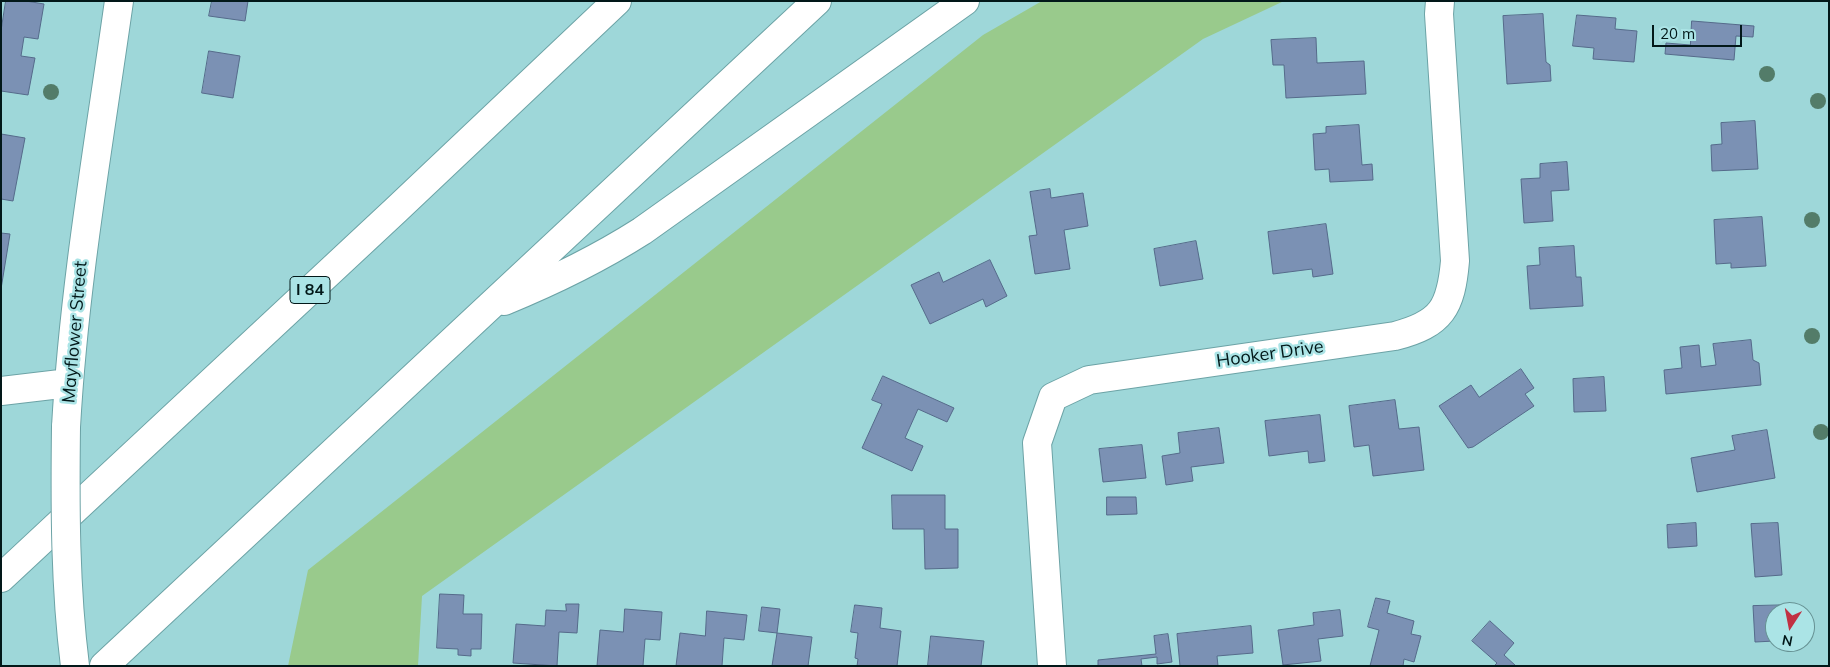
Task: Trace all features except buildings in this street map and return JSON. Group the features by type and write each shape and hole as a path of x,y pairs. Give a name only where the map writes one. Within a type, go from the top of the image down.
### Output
{"main road":[{"name":"Mayflower Street","path":"75,666 66,542 66,428 83,243 119,1"},
{"name":"I 84","path":"1,578 410,197 617,1"},
{"path":"104,666 817,1"},
{"path":"489,307 551,282 590,263 630,239 965,1"},
{"name":"Hooker Drive","path":"1052,666 1037,443 1053,397 1088,380 1395,336 1415,331 1430,322 1442,309 1450,296 1456,261 1439,14 1440,1"},
{"path":"1,391 69,383"}],"green space":[{"path":"1042,1 1284,1 1203,39 422,596 418,666 288,666 308,570 983,35"}]}
